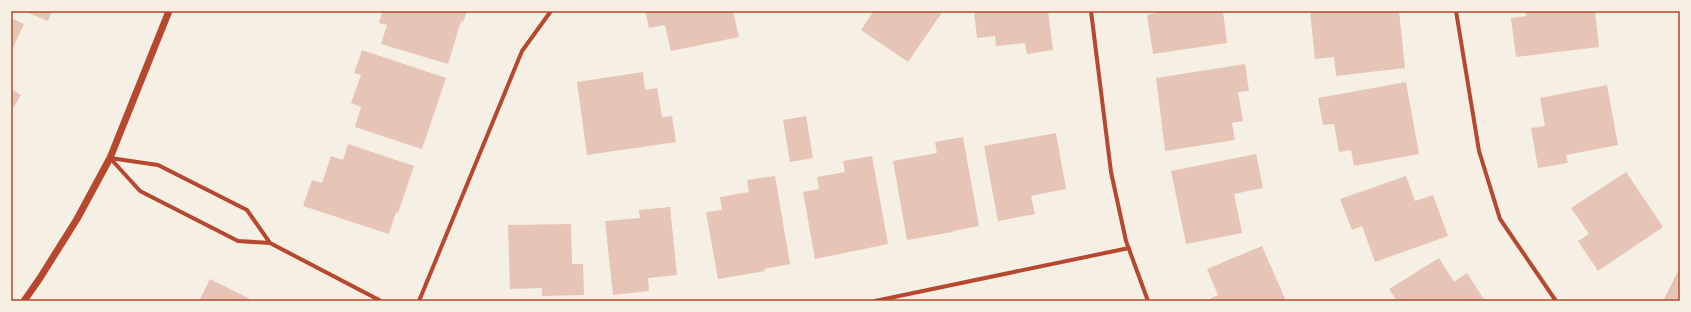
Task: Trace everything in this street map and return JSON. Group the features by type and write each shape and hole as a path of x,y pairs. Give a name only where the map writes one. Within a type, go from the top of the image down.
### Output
{"street":[{"path":"24,301 77,219 110,158 169,11"},
{"path":"419,301 522,51 551,11"},
{"path":"1090,11 1111,172 1129,248 1148,301"},
{"path":"1456,11 1479,151 1500,218 1556,301"},
{"path":"110,158 158,165 247,210 270,243"},
{"path":"110,158 140,191 238,241 270,243 381,301"},
{"path":"875,301 1129,248"}],"building":[{"path":"24,11 52,11 48,21"},
{"path":"382,11 467,11 463,22 461,21 448,64 381,44 387,25 379,23"},
{"path":"645,11 733,11 739,37 671,51 665,25 649,28"},
{"path":"871,11 943,11 908,62 861,30 873,12"},
{"path":"974,11 1048,11 1053,50 1027,54 1025,43 996,46 995,36 977,38"},
{"path":"1163,11 1223,11 1227,43 1153,54 1147,15"},
{"path":"1310,11 1399,11 1405,68 1336,76 1334,57 1315,59"},
{"path":"1525,11 1595,11 1599,47 1516,57 1511,18 1526,16"},
{"path":"11,18 24,24 11,52"},
{"path":"362,50 446,78 422,149 355,127 361,107 351,103 361,75 354,73"},
{"path":"1245,64 1249,91 1238,92 1243,121 1232,123 1235,140 1165,151 1156,78"},
{"path":"643,72 645,90 657,88 662,117 672,116 676,142 587,155 577,82"},
{"path":"1406,82 1419,154 1354,166 1351,150 1339,152 1334,124 1323,125 1318,98"},
{"path":"1607,85 1618,145 1566,155 1568,163 1538,168 1531,128 1545,126 1540,98"},
{"path":"11,89 21,95 11,111"},
{"path":"806,116 813,158 790,162 783,120"},
{"path":"1056,133 1066,189 1031,196 1035,214 998,221 984,146"},
{"path":"963,137 979,226 907,240 893,161 937,153 935,142"},
{"path":"348,144 414,166 398,213 396,212 389,234 303,206 312,180 322,183 331,156 343,160"},
{"path":"1256,154 1263,188 1234,194 1242,233 1186,244 1171,171"},
{"path":"872,156 888,244 815,259 803,192 819,189 817,177 845,172 843,161"},
{"path":"1626,172 1663,227 1598,271 1578,241 1589,234 1571,208"},
{"path":"775,176 790,264 764,269 765,271 718,279 706,212 722,210 720,197 749,192 747,180"},
{"path":"1406,176 1415,201 1433,195 1448,236 1375,262 1362,226 1352,230 1340,199"},
{"path":"670,207 677,275 648,278 649,291 613,295 605,221 640,218 639,210"},
{"path":"571,224 572,264 583,264 584,295 542,296 542,288 510,289 508,225"},
{"path":"1262,246 1286,301 1205,301 1218,295 1207,269"},
{"path":"1439,258 1454,282 1467,273 1485,301 1397,301 1389,289"},
{"path":"1680,267 1680,301 1663,301"},
{"path":"210,279 250,299 249,301 199,301"}]}
